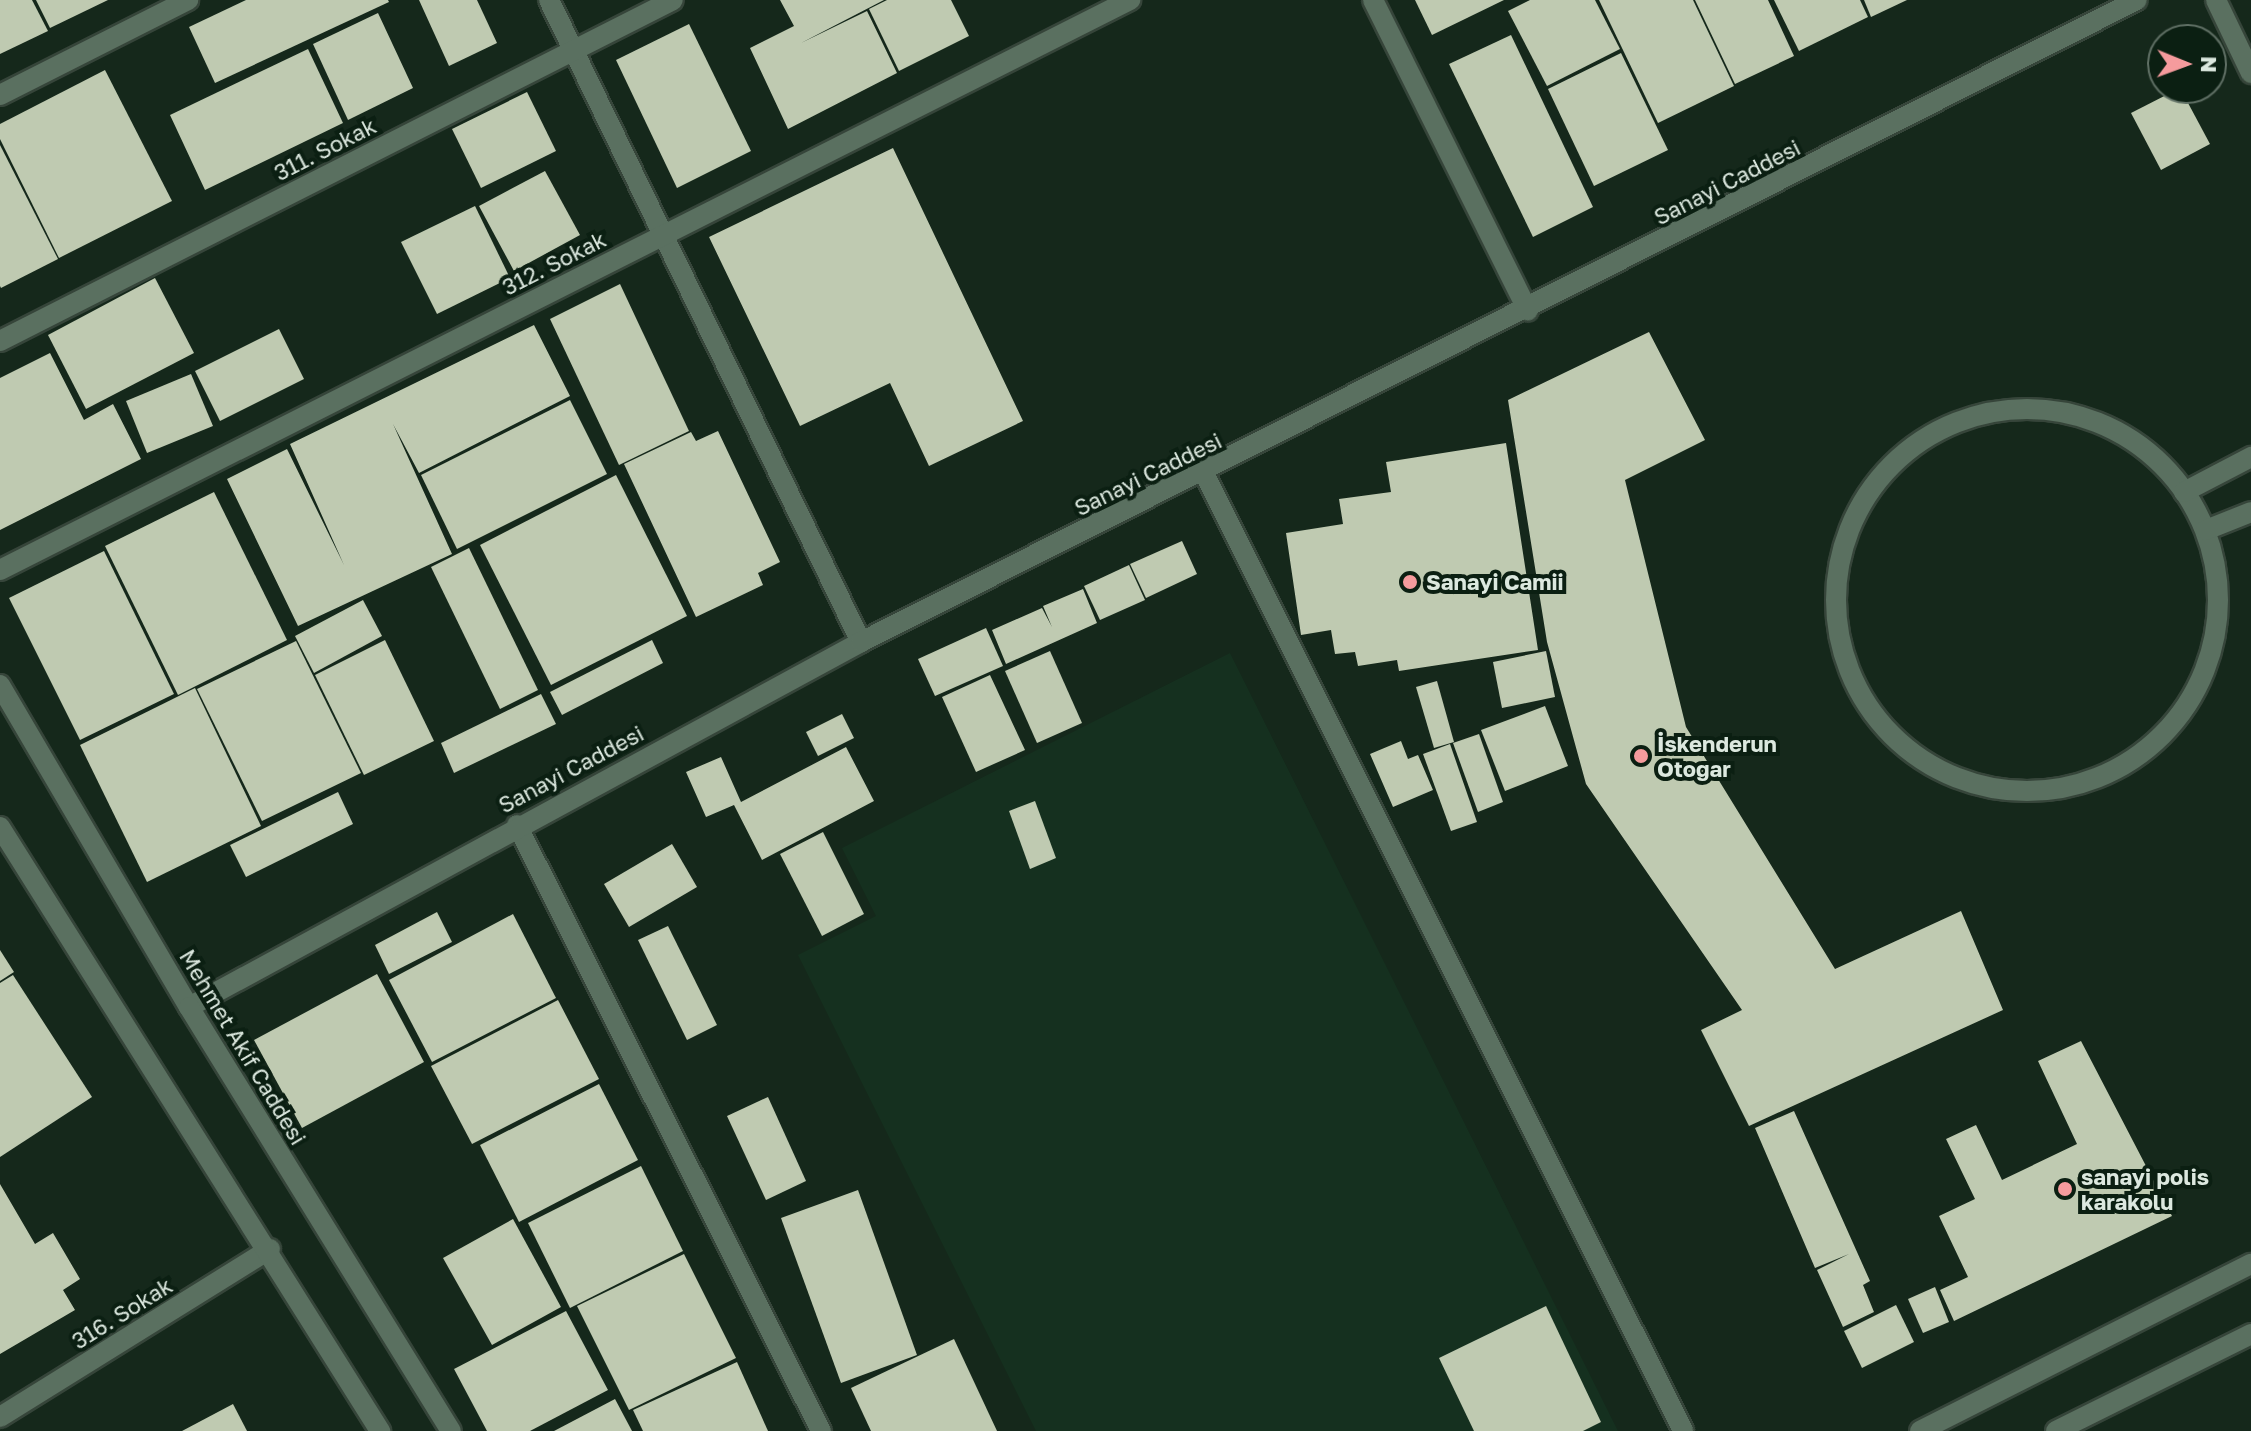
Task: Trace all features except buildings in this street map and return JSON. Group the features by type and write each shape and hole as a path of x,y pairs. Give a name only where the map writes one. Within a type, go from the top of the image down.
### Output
{"street":[{"path":"0,95 188,0"},
{"path":"549,0 861,642"},
{"name":"311. Sokak","path":"0,341 673,0"},
{"name":"312. Sokak","path":"0,570 1130,0"},
{"path":"1373,0 1528,311"},
{"name":"Sanayi Caddesi","path":"189,1007 517,825 861,642 1528,311 2137,0"},
{"path":"2216,0 2251,73"},
{"path":"2005,408 2068,411 2127,435 2175,476 2184,492 2206,530 2219,593 2211,657 2183,714 2137,759 2079,787 2016,793 1953,779 1899,745 1860,695 1838,636 1836,573 1855,513 1893,461 1945,425 2005,408"},
{"path":"2184,492 2251,457"},
{"path":"1204,473 1683,1431"},
{"path":"2206,530 2251,512"},
{"name":"Mehmet Akif Caddesi","path":"0,685 189,1007 451,1431"},
{"path":"517,825 821,1431"},
{"path":"0,827 270,1249 380,1431"},
{"name":"316. Sokak","path":"0,1417 270,1249"},
{"path":"1920,1431 2251,1264"},
{"path":"2056,1431 2251,1334"}],"shaded area":[{"path":"1230,653 1618,1431 1036,1431 798,955 876,916 842,848"}],"place":[{"name":"Sanayi Camii","path":"1410,582"},
{"name":"İskenderun Otogar","path":"1641,756"},
{"name":"sanayi polis karakolu","path":"2065,1189"}]}
